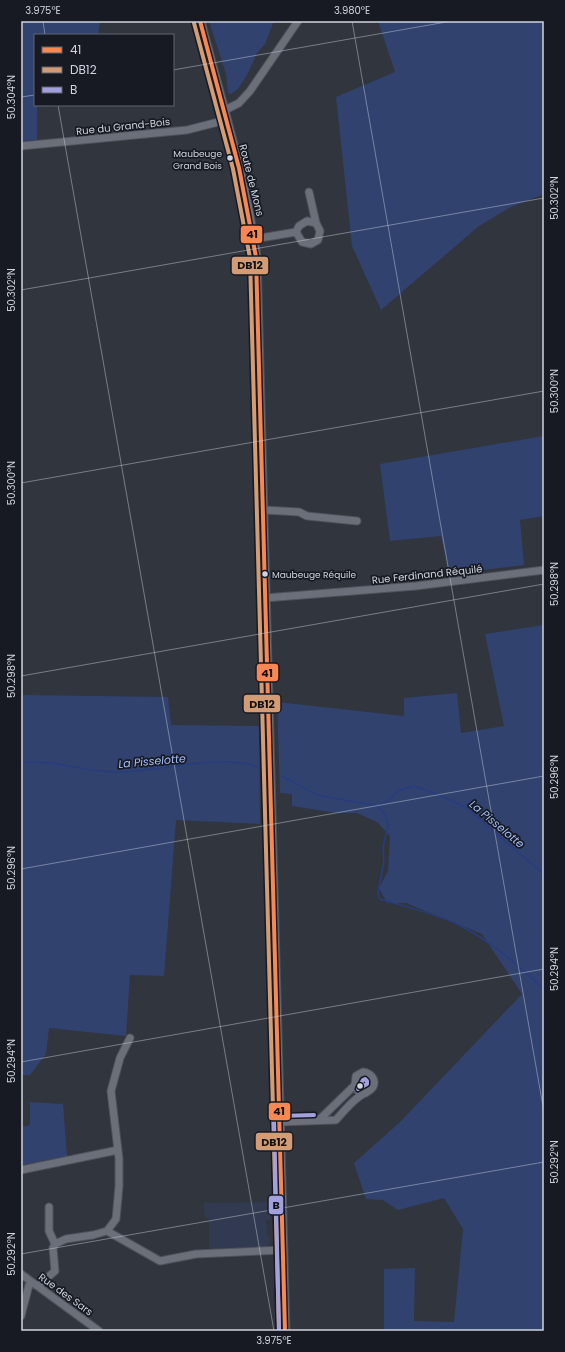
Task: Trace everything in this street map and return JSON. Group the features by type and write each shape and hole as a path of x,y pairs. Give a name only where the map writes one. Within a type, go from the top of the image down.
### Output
{"main road":[{"name":"Route de Mons","path":"200,21 247,204 254,239 257,265 285,1331"}],"street":[{"name":"Rue du Grand-Bois","path":"21,146 187,130 225,115 250,91 298,21"},
{"path":"296,232 302,242 311,244 318,240 320,231 316,223 310,192"},
{"path":"296,232 299,226 307,221 316,223"},
{"path":"254,239 296,232"},
{"path":"264,510 299,512 307,516 357,521"},
{"name":"Rue Ferdinand Réquilé","path":"265,598 416,586 544,570"},
{"path":"38,1286 55,1271 53,1248 55,1244 66,1238 93,1235 108,1231 112,1226 117,1212 119,1167 111,1091 120,1058 130,1038"},
{"path":"280,1122 317,1120 328,1122 336,1120 360,1095 366,1092 372,1088 374,1085 374,1081 370,1074 363,1072 358,1074 355,1084 358,1091 366,1092"},
{"path":"317,1120 355,1084"},
{"path":"279,1107 284,1115 293,1121"},
{"path":"21,1170 118,1150"},
{"path":"49,1207 49,1231 55,1244"},
{"path":"108,1231 160,1260 196,1254 282,1250"},
{"name":"Rue des Sars","path":"21,1274 98,1331"},
{"path":"21,1316 22,1305 30,1281"}],"shaded area":[{"path":"21,21 100,21 98,34 34,34 34,106 42,106 37,107 37,140 21,141"},
{"path":"209,21 274,21 265,44 257,53 247,75 238,89 231,94 228,93 226,74"},
{"path":"378,21 544,21 544,194 511,207 479,226 381,310 352,246 336,97 395,72"},
{"path":"544,436 544,516 520,520 524,565 450,574 441,536 390,541 380,464"},
{"path":"544,625 544,1331 384,1331 384,1269 415,1268 414,1321 454,1322 463,1229 444,1198 398,1210 383,1200 366,1199 354,1163 400,1122 522,994 482,934 406,903 387,903 379,888 388,871 390,836 377,822 357,813 337,813 292,806 292,794 280,793 277,702 404,716 404,698 457,693 461,733 504,726 485,634"},
{"path":"21,695 168,697 171,725 259,726 260,824 176,820 164,976 130,975 126,1036 49,1028 46,1054 30,1075 21,1075"},
{"path":"30,1102 63,1104 67,1156 21,1165 21,1127 30,1125"},
{"path":"270,1202 270,1220 266,1221 267,1235 270,1236 269,1247 209,1251 209,1218 205,1218 204,1203"}],"waterway":[{"name":"La Pisselotte","path":"21,763 45,762 106,772 134,771 210,762 246,764 260,768"},
{"name":"La Pisselotte","path":"282,776 317,795 378,806 386,802 400,790 414,786 439,795 465,807 544,874"},
{"path":"378,806 386,816 388,825 383,847 384,861 378,893 380,899 440,917 471,931 504,954 544,990"}],"transit line":[{"name":"41","path":"200,21 239,168 256,257 285,1331"},
{"name":"DB12","path":"194,23 233,169 250,258 279,1331"},
{"name":"B","path":"365,1079 367,1084 358,1089 363,1080 365,1079"},
{"name":"B","path":"279,1331 274,1121 279,1116 314,1115"}],"place":[{"name":"Maubeuge Grand Bois","path":"230,158"},
{"name":"Maubeuge Réquile","path":"265,574"}]}
